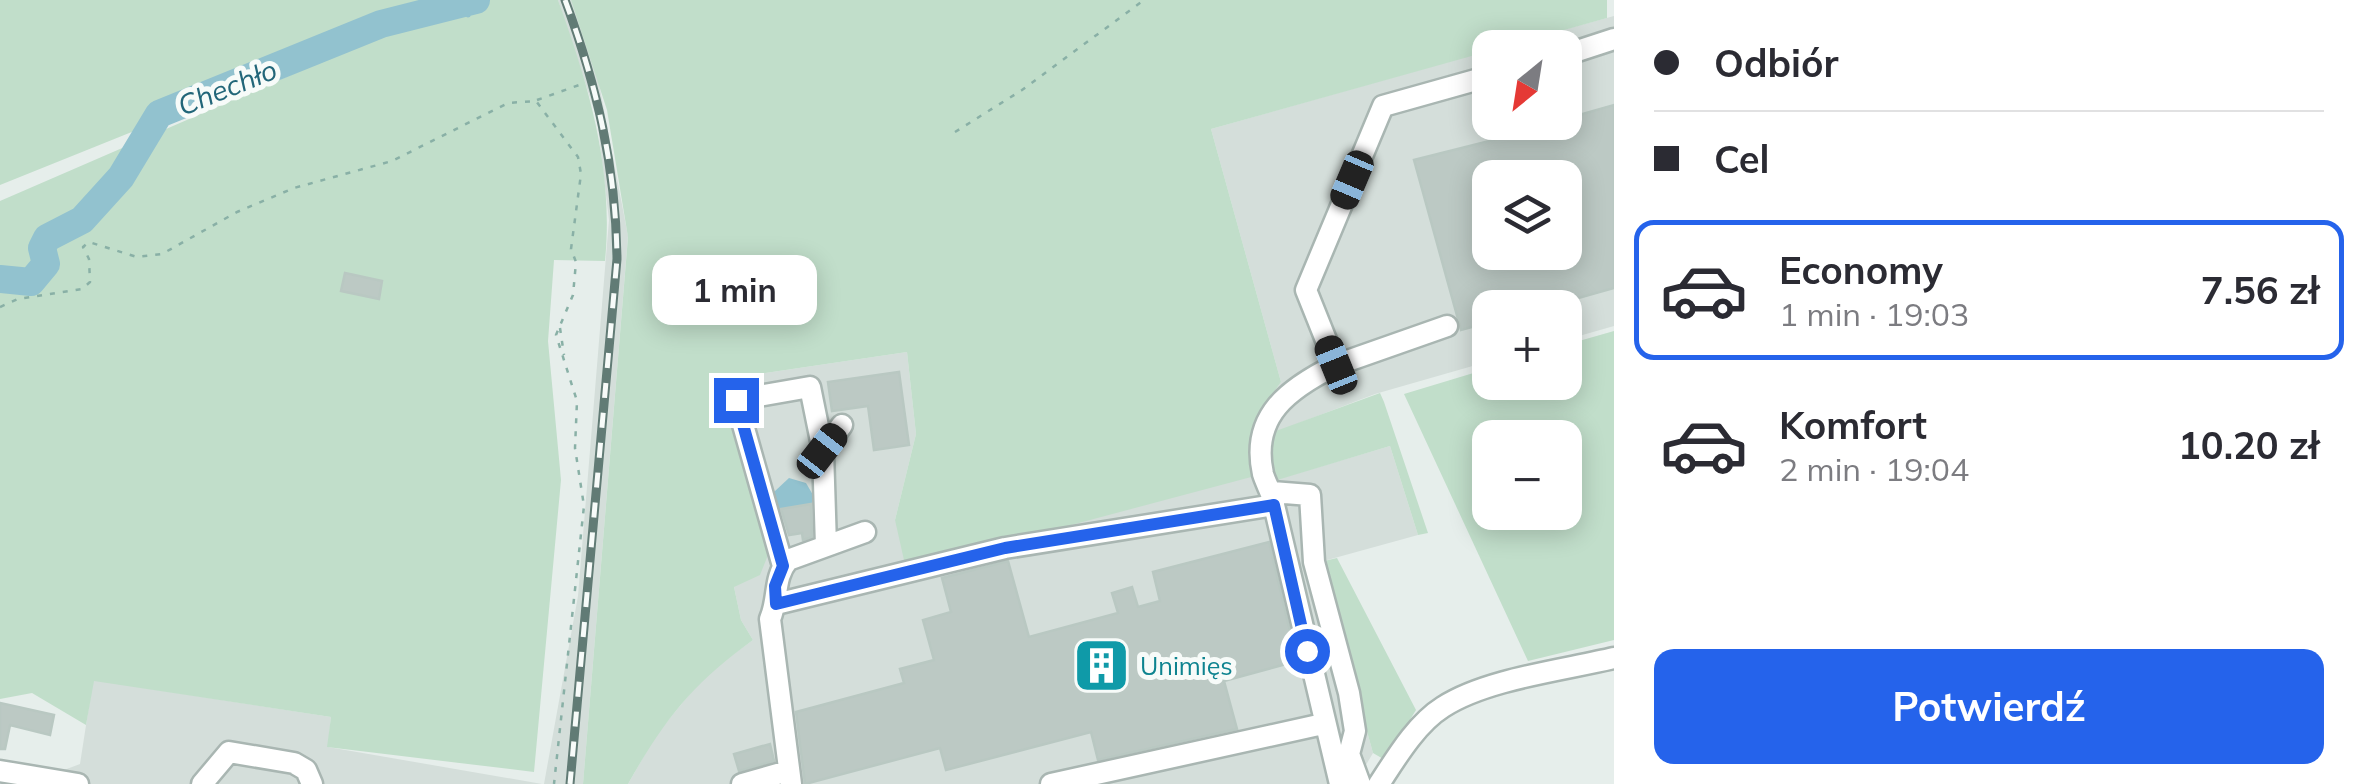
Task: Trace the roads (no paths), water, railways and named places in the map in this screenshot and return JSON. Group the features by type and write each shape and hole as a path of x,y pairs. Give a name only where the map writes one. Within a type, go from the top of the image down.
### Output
{"street":[{"path":"1582,51 1612,43"},
{"path":"1336,365 1306,290 1384,106 1472,81"},
{"path":"1340,784 1273,498 1264,475 1261,439 1270,414 1288,391 1336,365 1447,326"},
{"path":"742,784 790,778 770,619 776,604 775,586 783,566 736,400 810,387 822,451 826,546"},
{"path":"822,451 842,425"},
{"path":"776,604 1005,548 1273,498 1310,495 1314,562 1349,693 1355,731 1350,754 1360,784"},
{"path":"783,566 866,532"},
{"path":"1380,784 1406,745 1444,706 1475,693 1614,658"},
{"path":"1051,784 1323,724"},
{"path":"202,784 229,752 294,763 306,770 312,784"},
{"path":"0,772 78,784"}],"water":[{"path":"789,478 806,483 813,495 812,504 775,510 774,492"}],"waterway":[{"name":"Chechło","path":"0,279 31,282 46,264 42,248 47,238 82,220 121,177 159,114 381,24 476,0"},
{"path":"464,4 468,15"}],"railway":[{"path":"565,0 603,127 613,192 617,259 570,784"}],"place":[{"name":"Unimięs","path":"1101,665"}]}
